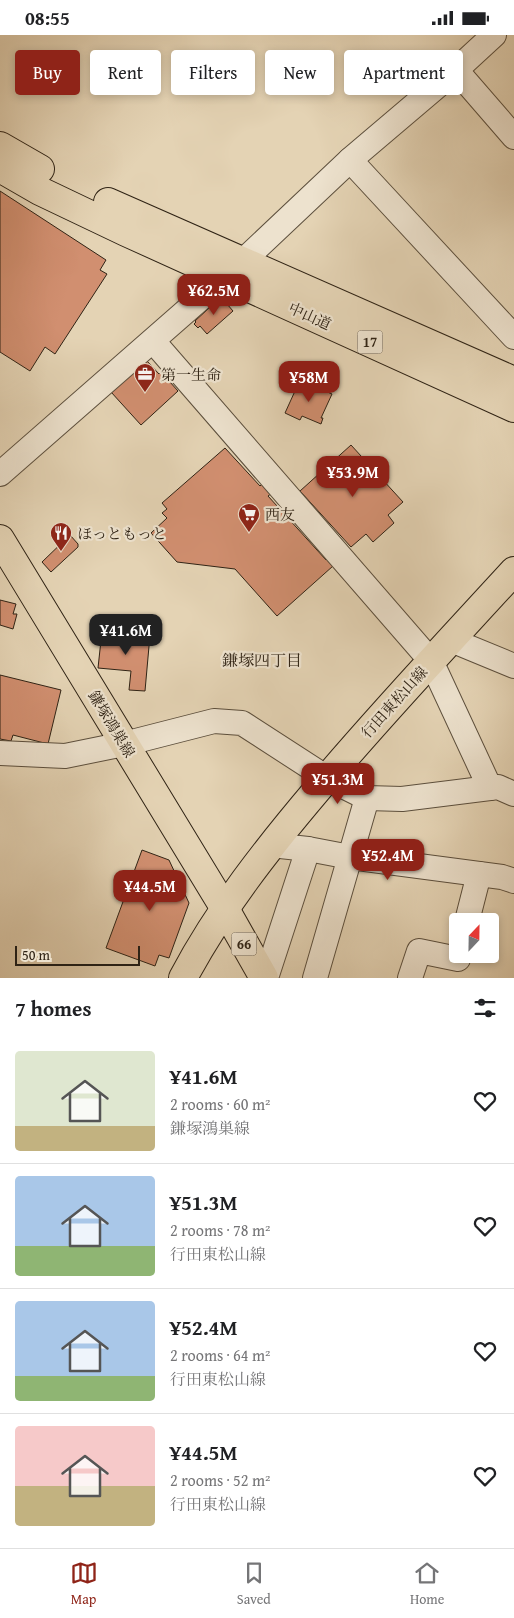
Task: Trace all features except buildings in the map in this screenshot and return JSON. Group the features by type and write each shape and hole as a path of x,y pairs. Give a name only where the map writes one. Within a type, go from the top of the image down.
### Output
{"main road":[{"name":"中山道","path":"0,146 48,174 125,211 234,270 514,408"},
{"name":"中山道","path":"0,168 48,195 514,381"},
{"name":"鎌塚鴻巣線","path":"4,553 225,909"},
{"name":"行田東松山線","path":"183,978 225,909 271,845 374,723 514,571"},
{"name":"66","path":"225,909 265,978"}],"street":[{"path":"463,64 494,35"},
{"path":"463,78 514,137"},
{"path":"0,474 234,270 350,160 427,95"},
{"path":"350,160 514,337"},
{"path":"153,341 431,661 490,788"},
{"path":"451,640 514,666"},
{"path":"0,753 65,756 124,744 214,721 242,723 327,778 367,798 402,799 498,787 514,794"},
{"path":"315,978 367,798"},
{"path":"271,845 502,877 514,881"},
{"path":"265,978 308,849"},
{"path":"469,913 479,874"},
{"path":"410,978 419,951 449,957"}],"place":[{"name":"第一生命","path":"145,393"},
{"name":"西友","path":"249,533"},
{"name":"ほっともっと","path":"61,552"}],"district":[{"name":"鎌塚四丁目","path":"262,660"}]}
